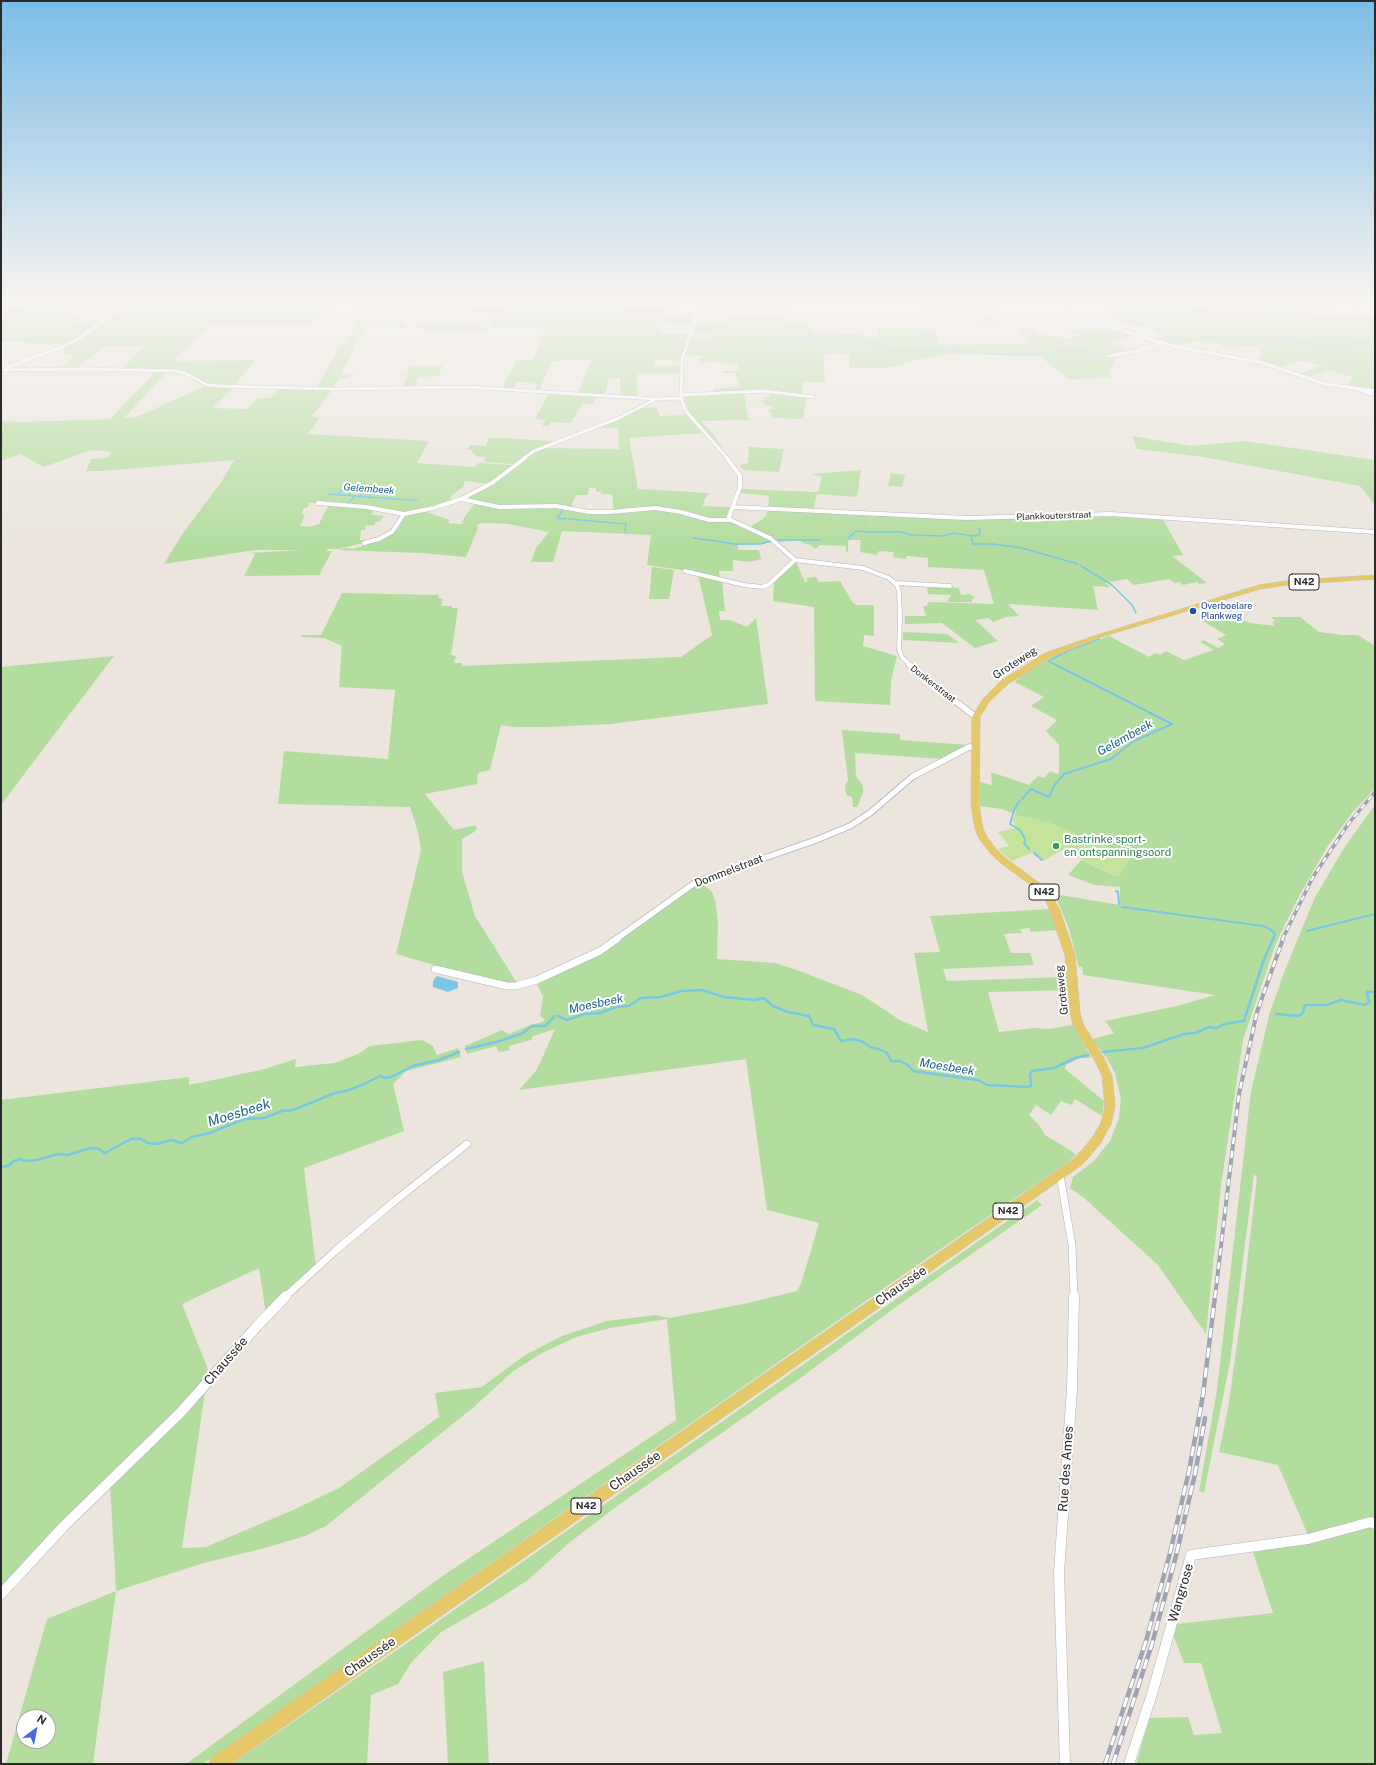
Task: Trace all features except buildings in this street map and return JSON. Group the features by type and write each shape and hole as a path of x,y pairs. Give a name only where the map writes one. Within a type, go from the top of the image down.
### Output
{"main road":[{"name":"Groteweg","path":"1060,1175 1079,1161 1088,1151 1106,1124 1110,1106 1110,1090 1107,1076 1096,1054 1078,1025 1075,1013 1070,955 1054,908 1048,897 1039,887 994,852 982,838 979,830 975,805 976,717 986,700 1005,682 1048,655 1095,637 1259,588 1286,583 1375,577"},
{"name":"Chaussée","path":"217,1764 1060,1175"}],"street":[{"path":"202,382 207,385 218,386 336,389 406,387 478,388 656,399 763,391 814,397"},
{"path":"681,382 681,397 686,410 738,473 741,480 730,517 731,520"},
{"path":"1320,382 1375,391"},
{"path":"1356,389 1375,396"},
{"path":"318,503 373,508 404,514 434,508 461,499 492,483 534,451 619,418 656,399"},
{"path":"461,499 499,507 556,506 589,512 618,512 655,508 681,512 709,520 731,520 770,538 795,560 863,568 882,574 895,583 950,586"},
{"name":"Plankkouterstraat","path":"733,507 967,518 1111,514 1375,532"},
{"path":"364,544 392,532 404,514"},
{"path":"685,571 744,585 762,587 768,585 795,560"},
{"name":"Donkerstraat","path":"895,583 899,591 900,617 898,649 902,657 909,665 976,717"},
{"name":"Dommelstraat","path":"435,969 507,986 515,986 537,980 600,951 680,892 696,882 816,840 850,826 870,814 912,778 969,746 975,747"},
{"name":"Chaussée","path":"1,1594 58,1532 108,1481 181,1412 258,1325 286,1296 334,1252 396,1200 455,1155 467,1144"},
{"name":"Rue des Ames","path":"1060,1175 1072,1245 1074,1311 1072,1389 1059,1572 1065,1764"},
{"name":"Wangrose","path":"1129,1764 1152,1694 1192,1555 1308,1539 1371,1522 1375,1524"}],"green space":[{"path":"145,382 157,382 124,418 137,417 205,386 233,388 213,408 247,409 257,398 270,398 280,389 332,390 312,416 320,418 308,434 429,441 417,463 475,467 478,463 512,465 490,484 465,481 463,487 451,496 450,498 455,500 433,508 409,513 329,503 310,503 307,508 304,508 301,514 305,515 300,526 309,527 319,524 329,504 375,509 371,515 384,516 379,522 376,522 374,525 365,526 365,530 361,530 360,540 375,540 338,549 328,549 326,551 332,551 319,575 244,576 255,554 250,553 301,550 255,550 164,564 183,533 222,481 234,460 86,471 91,459 106,458 113,452 91,450 44,467 20,454 1,461 1,421 22,422 110,419"},
{"path":"204,382 237,382 234,386"},
{"path":"320,382 337,382 332,389 317,388"},
{"path":"405,382 416,382 415,387 403,387"},
{"path":"505,382 517,382 513,389 502,389"},
{"path":"525,382 543,382 539,391 534,391 537,384"},
{"path":"582,382 608,382 605,395 578,394"},
{"path":"620,382 637,382 637,397 621,396"},
{"path":"738,382 802,382 803,395 758,390 715,392 713,389 740,387"},
{"path":"1349,382 1375,382 1375,390 1346,387"},
{"path":"744,392 748,418 751,420 701,421 714,435 723,449 690,413 685,403 684,396"},
{"path":"768,392 807,396 803,419 772,418 770,411 766,410 773,409 772,406 766,406 763,401 750,400 764,400 771,395"},
{"path":"549,393 597,396 592,404 582,404 571,423 551,422 549,426 542,426 545,420 535,419"},
{"path":"657,407 660,416 686,415 702,433 629,438 638,489 710,493 705,498 703,506 730,507 725,519 708,521 731,522 772,542 738,545 738,550 759,550 761,559 750,562 733,560 733,571 719,571 720,579 682,570 647,565 651,535 562,531 553,562 531,562 536,548 549,532 508,524 487,523 477,524 478,528 466,557 421,553 339,550 345,548 353,549 385,539 384,538 398,529 405,516 424,511 450,520 448,523 462,524 463,522 460,522 464,520 463,519 475,503 495,508 563,507 573,510 614,512 612,494 601,494 601,492 596,491 596,488 589,488 588,495 576,495 571,507 563,505 544,505 499,507 466,498 484,489 522,459 541,448 619,449 618,428 597,428 642,408"},
{"path":"1132,436 1192,446 1245,441 1375,460 1375,505 1360,486 1203,457 1137,449"},
{"path":"489,438 554,441 531,451 513,464 484,462 486,457 474,456 476,454 471,453 473,450 467,450 470,445 486,446"},
{"path":"749,447 784,449 779,472 744,470 740,467 742,464 748,463"},
{"path":"861,470 857,497 817,494 813,510 768,508 769,496 740,493 742,489 818,492 822,477 812,474"},
{"path":"891,473 905,475 902,487 888,486"},
{"path":"766,509 873,514 868,532 874,513 917,517 1111,515 1162,518 1183,555 1172,556 1207,583 1200,584 1197,582 1183,585 1179,582 1175,583 1169,579 1134,585 1127,579 1105,583 1110,587 1093,586 1098,610 1008,604 1019,616 1006,617 993,622 989,618 975,620 998,641 975,648 942,623 905,624 905,616 926,616 923,606 927,606 928,602 994,604 984,570 928,567 928,558 907,556 906,559 893,557 894,552 879,551 877,555 860,552 861,540 848,540 848,553 846,551 846,546 820,545 817,548 814,548 800,540 779,542 750,527 763,519 767,514"},
{"path":"796,562 805,582 808,581 806,578 816,577 819,582 840,581 853,603 856,605 874,605 874,636 864,635 863,646 897,656 891,681 890,705 815,701 814,607 773,601 774,582"},
{"path":"652,567 674,570 669,599 649,599"},
{"path":"698,574 722,581 725,611 719,611 720,620 730,620 747,627 756,618 768,704 611,724 547,727 514,727 501,725 490,770 478,773 477,784 425,794 454,830 476,826 477,829 474,832 462,839 462,872 475,916 517,983 508,984 494,982 396,954 421,850 418,832 410,807 278,804 284,751 388,759 395,690 339,687 342,646 324,638 301,637 301,635 321,635 342,593 439,595 438,598 443,599 441,606 452,606 452,608 458,608 451,655 456,656 454,663 462,663 462,666 681,657 712,635"},
{"path":"931,585 959,588 961,595 970,594 975,598 972,599 972,602 947,602 951,595 928,594 927,588 931,588"},
{"path":"1217,613 1231,622 1240,619 1250,623 1275,626 1272,622 1275,621 1271,617 1300,617 1319,632 1358,635 1375,646 1375,788 1352,813 1327,847 1299,896 1276,943 1243,1040 1221,1185 1206,1334 1158,1265 1084,1198 1070,1188 1073,1177 1093,1162 1110,1141 1119,1118 1121,1099 1115,1073 1106,1057 1092,1039 1114,1033 1105,1021 1177,1006 1215,995 1083,975 1082,967 1079,967 1069,929 1054,894 1120,905 1120,887 1094,885 1068,875 1081,860 1118,877 1131,857 1047,822 1015,815 1016,810 1014,809 1013,813 1002,809 980,806 980,782 992,785 991,772 1029,785 1038,776 1044,778 1050,771 1057,774 1059,773 1059,745 1046,731 1057,720 1031,706 1044,697 1015,682 1021,676 1054,656 1109,636 1149,657 1155,653 1160,655 1166,651 1184,660 1214,650 1200,642 1204,640 1218,648 1225,644 1217,639 1226,635 1198,618"},
{"path":"903,632 947,634 959,643 903,640"},
{"path":"114,656 28,769 1,805 1,667"},
{"path":"842,730 900,734 900,740 969,745 943,759 855,753 856,776 863,786 863,793 857,807 853,807 852,797 846,795 845,785 848,781"},
{"path":"1375,805 1375,1518 1365,1518 1356,1522 1308,1535 1278,1465 1219,1452 1228,1409 1242,1308 1257,1177 1254,1174 1230,1362 1204,1493 1199,1491 1217,1390 1251,1091 1270,1012 1285,970 1315,897 1346,845"},
{"name":"Bastrinke sport- en ontspanningsoord","path":"1015,815 1047,822 1131,857 1118,877 1062,850 1043,861 1033,852 1012,861 998,849 1009,846 998,832 1016,828 1013,820"},
{"path":"700,882 712,892 716,904 718,924 717,959 775,963 797,970 862,995 900,1020 928,1032 914,953 940,952 930,916 1050,909 1058,930 1031,932 1029,928 1020,929 1022,933 1004,934 1011,953 1030,953 1034,965 943,969 947,981 1068,977 1068,990 988,992 999,1032 1034,1028 1049,1029 1073,1025 1091,1057 1080,1058 1066,1065 1065,1069 1104,1101 1102,1116 1075,1099 1072,1105 1061,1101 1051,1115 1036,1105 1029,1115 1039,1125 1045,1135 1076,1155 1067,1163 923,1261 203,1764 186,1764 441,1577 676,1420 667,1319 610,1328 576,1337 542,1353 512,1372 475,1406 326,1526 305,1536 265,1548 204,1563 116,1591 110,1483 205,1392 182,1548 206,1547 293,1510 339,1488 439,1417 435,1393 482,1387 525,1355 562,1336 607,1321 656,1315 669,1318 744,1304 797,1291 801,1284 819,1223 767,1210 746,1059 519,1090 535,1072 555,1029 533,1036 531,1040 509,1046 510,1050 499,1052 496,1046 467,1054 465,1046 502,1030 509,1034 545,1020 540,1016 543,997 536,982 583,961"},
{"path":"422,1040 433,1046 437,1055 458,1048 461,1057 406,1071 393,1084 404,1131 304,1168 316,1267 266,1314 259,1268 182,1304 211,1377 1,1590 1,1100 189,1077 189,1085 261,1070 296,1059 295,1067 335,1063 360,1053 369,1046"},
{"path":"1037,1200 1042,1205 904,1301 799,1379 620,1504 570,1542 528,1580 492,1603 441,1632 411,1663 398,1684 371,1695 367,1764 232,1764 420,1634"},
{"path":"1373,1526 1375,1527 1375,1764 1136,1764 1150,1718 1188,1717 1194,1735 1222,1733 1201,1663 1184,1663 1174,1637 1177,1624 1273,1613 1253,1552 1313,1543"},
{"path":"116,1591 93,1764 6,1764 16,1729 16,1749 56,1749 56,1709 22,1709 47,1619"},
{"path":"484,1661 489,1764 448,1764 443,1672"}],"water":[{"path":"437,976 458,982 458,988 448,992 433,987 433,981"}],"waterway":[{"path":"337,494 345,488 343,485"},
{"path":"359,496 370,485"},
{"path":"348,495 358,487"},
{"path":"370,497 377,488"},
{"name":"Gelembeek","path":"328,494 348,495"},
{"name":"Gelembeek","path":"348,495 359,496"},
{"name":"Gelembeek","path":"359,496 370,497"},
{"name":"Gelembeek","path":"348,503 354,497"},
{"name":"Gelembeek","path":"370,497 409,500"},
{"name":"Gelembeek","path":"411,500 417,500"},
{"name":"Gelembeek","path":"564,509 557,518 566,519"},
{"name":"Gelembeek","path":"569,519 626,524 625,532"},
{"path":"971,536 979,535 980,528"},
{"name":"Gelembeek","path":"848,539 856,531 868,532"},
{"name":"Gelembeek","path":"869,532 901,532 911,535 942,536 954,533 965,535"},
{"name":"Gelembeek","path":"967,535 971,536"},
{"name":"Gelembeek","path":"971,536 973,544 992,544 1022,548 1078,564"},
{"name":"Gelembeek","path":"694,538 735,544 760,544 772,541"},
{"name":"Gelembeek","path":"778,540 820,540"},
{"name":"Gelembeek","path":"1081,566 1112,585 1132,605 1136,613"},
{"name":"Gelembeek","path":"1076,648 1099,639"},
{"name":"Gelembeek","path":"1064,653 1074,648"},
{"name":"Gelembeek","path":"1058,666 1048,661 1062,654"},
{"name":"Gelembeek","path":"1022,799 1031,789 1049,797 1054,786 1064,774 1111,759 1134,741 1172,724 1058,666"},
{"name":"Gelembeek","path":"1020,801 1015,808 1010,824 1020,830 1025,839"},
{"name":"Gelembeek","path":"1025,841 1024,843 1029,849"},
{"name":"Gelembeek","path":"1034,853 1042,860"},
{"name":"Gelembeek","path":"1116,891 1118,892 1119,904"},
{"name":"Gelembeek","path":"1122,907 1263,926 1270,929 1275,934 1273,940"},
{"path":"1307,931 1375,914"},
{"name":"Moesbeek","path":"1103,1052 1143,1048 1184,1034 1195,1033 1209,1027 1217,1028 1224,1024 1244,1021 1263,962 1273,939"},
{"name":"Moesbeek","path":"558,1016 567,1020 585,1014 600,1013 616,1007 629,1006 641,998 661,997 681,991 702,990 724,997 755,1000 764,998 773,1006 788,1012 809,1016 813,1025 834,1029 841,1041 854,1039 863,1042 872,1048 879,1049 887,1053 891,1061 900,1061 908,1065 913,1071 978,1080 987,1085 1028,1087 1031,1086 1030,1075 1032,1071 1054,1068 1075,1058 1088,1055"},
{"name":"Moesbeek","path":"1276,1014 1298,1016 1303,1013 1305,1005 1327,1005 1341,1000 1365,1005 1369,1002 1367,992 1375,992"},
{"path":"466,1049 500,1041 523,1033 532,1026 545,1026 555,1016"},
{"name":"Moesbeek","path":"1,1167 8,1166 14,1161 20,1159 24,1161 37,1160 58,1154 67,1155 91,1148 99,1149 105,1153 131,1139 141,1139 148,1143 157,1144 171,1140 182,1143 192,1137 210,1133 244,1119 264,1118 282,1111 293,1110 335,1093 346,1091 364,1084 380,1076 386,1078 391,1077 413,1066 439,1060 459,1052"}],"railway":[{"path":"1282,940 1313,877 1349,823 1375,792"},
{"path":"1215,1297 1239,1094 1257,1012 1283,939"},
{"path":"1105,1764 1146,1641 1170,1553 1189,1471 1203,1395 1215,1296"},
{"path":"1113,1764 1152,1644 1176,1556 1195,1474 1205,1418"}],"place":[{"name":"Overboelare Plankweg","path":"1193,611"},
{"name":"Bastrinke sport- en ontspanningsoord","path":"1056,846"}]}
